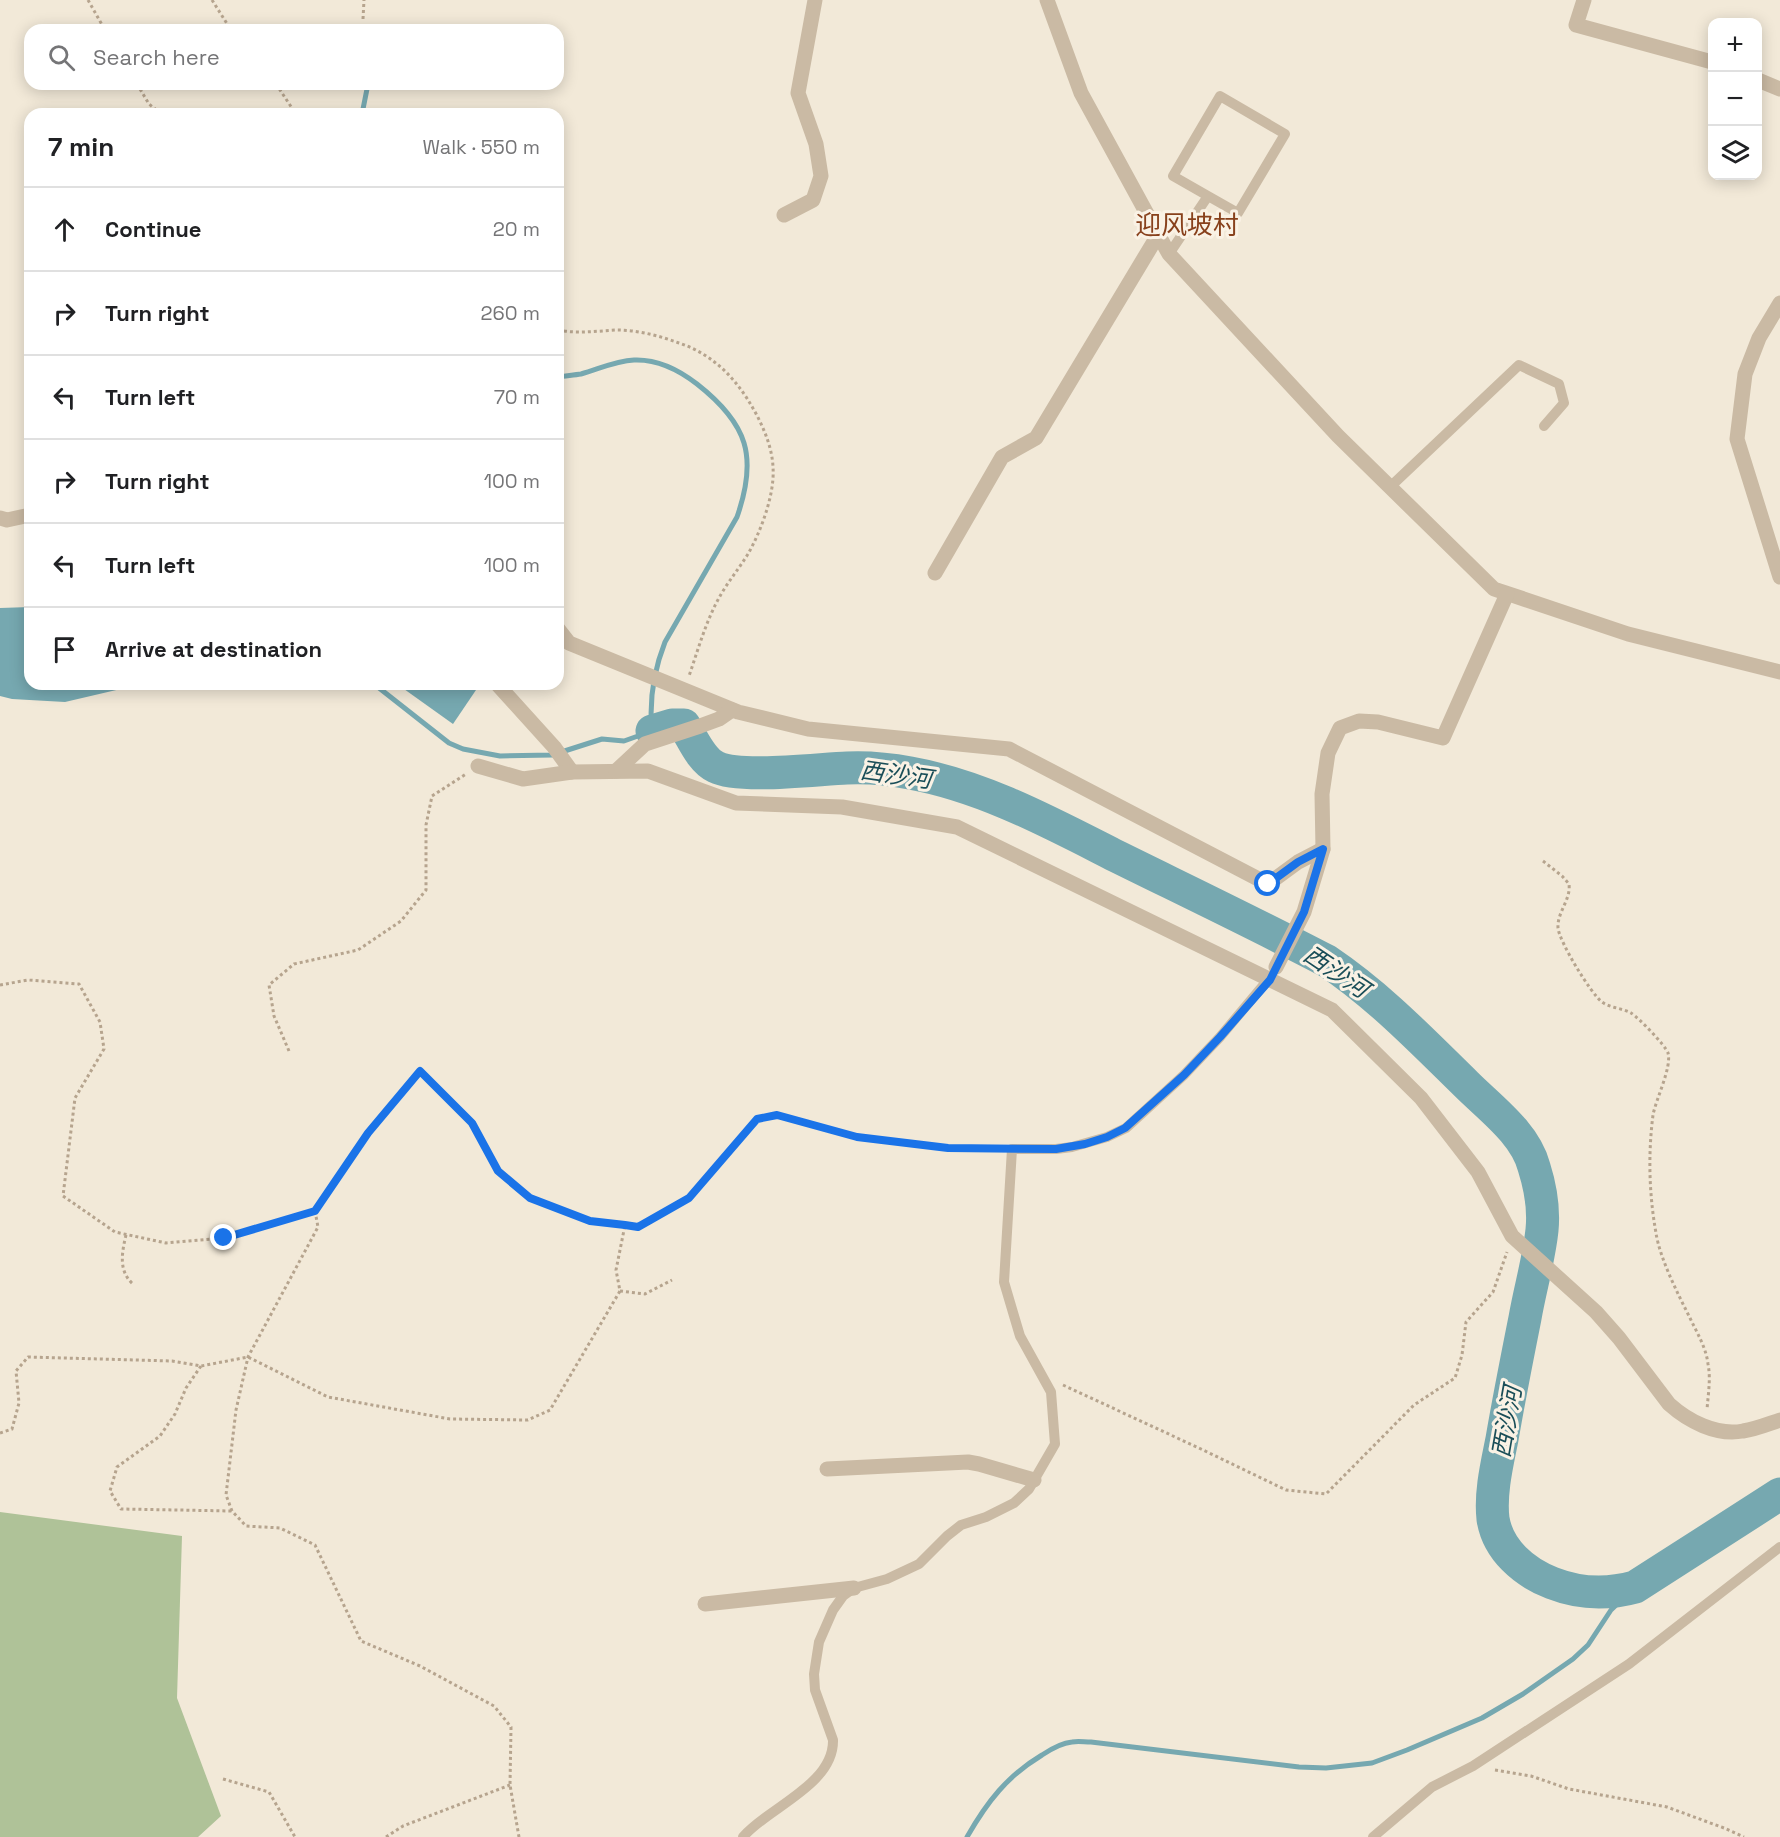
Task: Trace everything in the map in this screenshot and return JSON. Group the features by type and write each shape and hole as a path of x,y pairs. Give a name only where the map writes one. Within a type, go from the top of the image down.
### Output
{"street":[{"path":"784,215 813,201 821,176 816,144 798,93 815,0"},
{"path":"1047,0 1081,93 1169,254 1338,436 1494,590 1628,634 1780,672"},
{"path":"1584,0 1576,25 1708,61"},
{"path":"1762,82 1780,89"},
{"path":"935,573 1002,457 1036,438 1158,235"},
{"path":"1780,303 1759,338 1745,374 1737,439 1780,577"},
{"path":"0,518 7,520 24,516"},
{"path":"1273,974 1304,912 1323,849 1322,794 1326,763 1328,753 1340,728 1359,721 1378,722 1443,738 1507,594"},
{"path":"564,637 569,643 732,710 808,729 1009,749 1268,884 1298,862 1323,849"},
{"path":"502,690 554,747 572,772"},
{"path":"616,771 645,744 719,719 732,710"},
{"path":"478,766 523,779 572,772 648,771 736,803 842,807 957,827 1273,974 1332,1010 1421,1098 1478,1172 1512,1236 1596,1312 1619,1338 1669,1404 1685,1417 1717,1430 1740,1432 1780,1420"},
{"path":"827,1469 968,1462 1034,1480"},
{"path":"705,1604 854,1588"}],"lane":[{"path":"1220,96 1285,134 1238,213 1208,196 1173,176 1220,96"},
{"path":"1169,254 1208,196"},
{"path":"1390,487 1519,365 1559,384 1564,403 1544,426"},
{"path":"743,1837 752,1826 783,1807 810,1783 829,1759 833,1740 815,1690 815,1658 825,1627 843,1596 854,1588 887,1579 919,1564 961,1525 986,1517 1014,1503 1029,1489 1055,1444 1052,1392 1020,1336 1004,1282 1012,1149 1072,1147 1107,1137 1125,1128 1184,1075 1220,1037 1273,974"},
{"path":"1373,1837 1432,1787 1473,1766 1629,1664 1780,1547"}],"path":[{"path":"88,0 102,24"},
{"path":"212,0 227,24"},
{"path":"363,19 364,0"},
{"path":"141,90 154,108"},
{"path":"280,90 292,108"},
{"path":"564,330 637,332 678,342 699,351 714,360 741,389 767,438 774,474 764,518 758,536 722,592 684,689"},
{"path":"289,1051 274,1016 269,985 294,964 358,950 400,921 426,890 426,825 432,796 478,766"},
{"path":"1543,861 1569,884 1569,896 1560,915 1558,927 1561,939 1593,993 1602,1003 1632,1014 1660,1040 1668,1053 1668,1064 1654,1111 1649,1154 1656,1233 1661,1252 1707,1359 1709,1376 1706,1426"},
{"path":"0,985 28,980 79,984 100,1022 104,1049 75,1098 63,1196 115,1232 166,1243 224,1238 315,1211 368,1133 420,1071 472,1123 498,1171 530,1198 590,1221 638,1227 689,1198 757,1119 777,1115 857,1137 948,1148 1012,1149"},
{"path":"315,1211 318,1227 248,1357 236,1410 226,1495 232,1511 246,1526 280,1528 315,1545 361,1641 420,1666 494,1706 511,1727 510,1785 519,1837"},
{"path":"0,1433 12,1430 19,1403 16,1371 28,1357 172,1361 201,1366 248,1357 328,1397 450,1419 528,1420 550,1410 621,1291 616,1270 625,1225"},
{"path":"126,1235 122,1257 127,1279 133,1284"},
{"path":"1042,1376 1286,1490 1326,1494 1414,1405 1455,1378 1462,1355 1466,1322 1492,1292 1512,1236"},
{"path":"621,1291 645,1294 672,1280"},
{"path":"201,1366 186,1388 175,1414 160,1436 117,1467 110,1491 121,1509 232,1511"},
{"path":"1473,1766 1531,1776 1569,1789 1668,1807 1743,1837"},
{"path":"223,1779 269,1792 295,1837"},
{"path":"386,1837 402,1826 510,1785"}],"green space":[{"path":"0,1512 182,1536 177,1698 221,1816 198,1837 0,1837"}],"water":[{"path":"24,607 24,690 116,690 65,702 12,699 0,696 0,608"},
{"path":"405,690 476,690 453,724"}],"waterway":[{"path":"363,108 367,90"},
{"path":"382,690 449,743 463,749 500,756 552,755 602,739 624,741 652,731 653,686 665,642 737,517 747,477 744,443 728,413 714,399 683,374 660,363 634,360 564,376"},
{"name":"西沙河","path":"652,731 672,725 684,725 706,759 716,767 727,771 760,773 847,768 878,769 937,779 990,796 1067,831 1327,961 1364,989 1416,1035 1515,1132 1529,1155 1538,1182 1542,1214 1541,1241 1496,1468 1492,1499 1493,1519 1500,1541 1506,1550 1532,1573 1552,1583 1583,1591 1603,1592 1635,1587 1780,1494"},
{"path":"967,1837 990,1801 1008,1781 1045,1753 1068,1743 1091,1742 1299,1767 1326,1768 1372,1763 1407,1750 1482,1718 1523,1694 1573,1659 1588,1645 1611,1610 1635,1587"}],"district":[{"name":"迎风坡村","path":"1187,225"}],"route":[{"path":"224,1238 315,1211 368,1133 420,1071 472,1123 498,1171 530,1198 590,1221 638,1227 689,1198 757,1119 777,1115 857,1137 948,1148 1056,1149 1107,1137 1125,1128 1184,1075 1270,980 1304,912 1323,849 1298,862 1268,884"}]}
